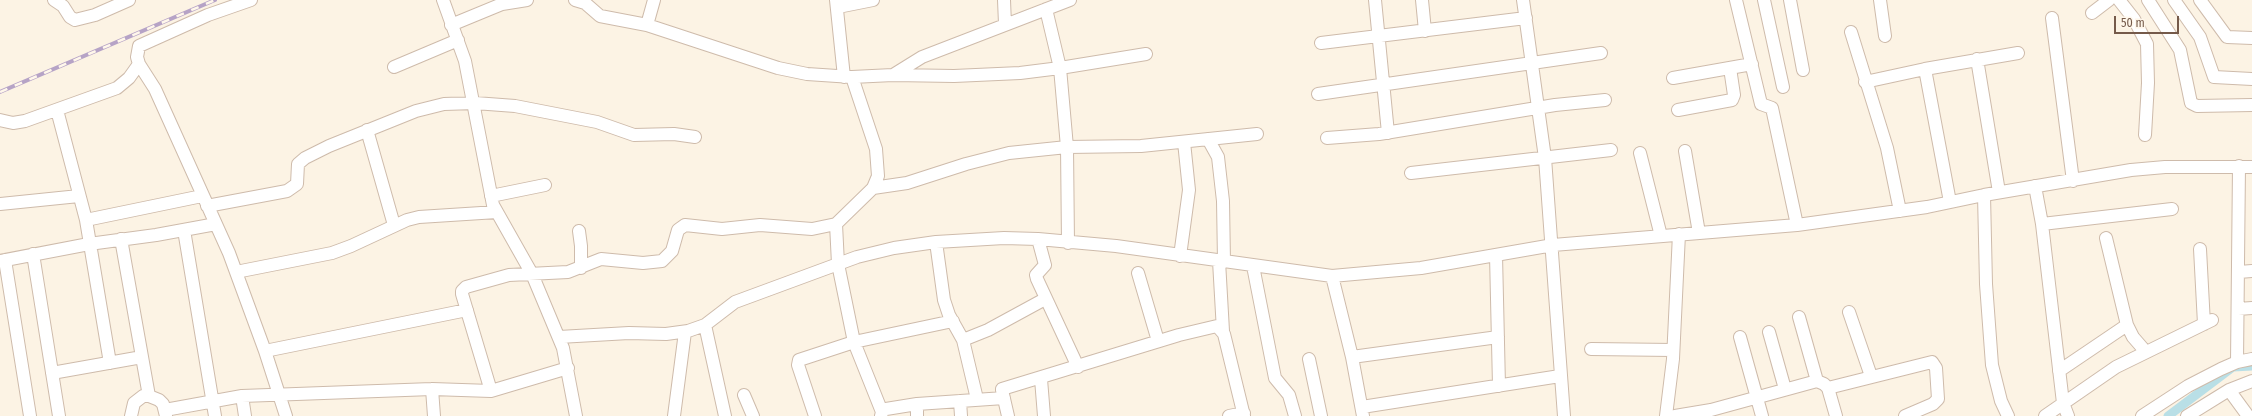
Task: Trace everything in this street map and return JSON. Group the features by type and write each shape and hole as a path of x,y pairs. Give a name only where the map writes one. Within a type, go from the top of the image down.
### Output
{"street":[{"path":"54,0 63,6 70,17 75,20 95,15 129,0"},
{"path":"251,0 208,15 139,46 137,57 139,64 153,84 188,160 236,272 265,351 286,416"},
{"path":"443,0 465,61 475,103 481,151 491,196 497,212 532,274 559,337 568,368 576,416"},
{"path":"451,25 502,4 527,0"},
{"path":"575,0 580,0 600,16 647,25 778,68 807,74 848,77 893,75 961,76 1020,73 1146,54"},
{"path":"647,25 654,0"},
{"path":"491,391 462,291 466,287 509,275 563,272 581,268 595,260 607,258 643,264 662,261 672,252 678,230 684,225 722,230 760,225 812,229 836,224 873,188 878,176 878,160 848,77 837,3 873,0"},
{"path":"1004,0 1004,24"},
{"path":"893,75 922,57 1050,5 1070,0"},
{"path":"1375,0 1388,133"},
{"path":"1422,0 1425,30"},
{"path":"1523,0 1545,158 1553,245 1560,376 1564,416"},
{"path":"1736,0 1761,104 1772,108 1797,225"},
{"path":"1764,0 1783,87"},
{"path":"1790,0 1803,70"},
{"path":"1880,0 1885,36"},
{"path":"2092,13 2109,0"},
{"path":"2119,0 2134,19 2147,44 2148,83 2145,136"},
{"path":"2148,0 2180,50 2191,103 2197,106 2252,105"},
{"path":"2174,0 2200,37 2214,77 2252,79"},
{"path":"2200,0 2227,37 2252,38"},
{"path":"1050,5 1060,68 1067,147 1068,243"},
{"path":"1322,43 1526,18"},
{"path":"2052,18 2073,180"},
{"path":"1851,32 1865,82 1887,148 1900,211"},
{"path":"394,67 458,40"},
{"path":"1318,94 1601,53"},
{"path":"1865,82 1977,59 2018,53"},
{"path":"1977,59 1999,192"},
{"path":"0,120 18,123 117,88 129,78 139,64"},
{"path":"1673,78 1752,64"},
{"path":"1678,110 1732,100 1734,95 1730,68"},
{"path":"1925,69 1950,202"},
{"path":"1327,138 1388,133 1539,108 1605,100"},
{"path":"86,220 205,201 288,191 297,184 298,164 305,158 367,130 429,107 475,103 515,106 597,122 634,135 674,134 694,137"},
{"path":"57,110 86,220 110,363"},
{"path":"367,130 394,225"},
{"path":"873,188 907,183 996,155 1067,147 1141,146 1257,134"},
{"path":"1208,139 1218,157 1223,201 1223,331 1244,415 1229,416"},
{"path":"1180,256 1189,190 1184,142"},
{"path":"1411,173 1611,150"},
{"path":"1685,151 1700,233"},
{"path":"1640,153 1661,236"},
{"path":"2237,362 2239,166"},
{"path":"559,337 685,332 705,325 735,302 838,264 894,248 936,242 1004,238 1038,239 1068,243 1116,246 1222,262 1332,276 1422,268 1553,245 1797,225 1900,211 1999,192 2131,170 2165,167 2252,167"},
{"path":"491,196 545,185"},
{"path":"2035,186 2042,224 2063,403 2068,416"},
{"path":"1984,195 1986,284 1992,365 2002,402 2008,416"},
{"path":"0,204 79,196"},
{"path":"2042,224 2172,209"},
{"path":"236,272 332,253 351,246 394,225 419,217 497,212"},
{"path":"30,416 3,260 89,244 216,224"},
{"path":"836,224 838,264 854,342 882,414"},
{"path":"184,230 215,416"},
{"path":"579,231 582,246 581,268"},
{"path":"1666,416 1673,350 1679,234"},
{"path":"2106,238 2127,325 2133,337 2146,352"},
{"path":"121,239 149,396"},
{"path":"1038,239 1045,265 1036,276 1045,299 1078,367"},
{"path":"936,242 942,287 948,311 963,340 977,399"},
{"path":"2045,416 2116,367 2208,322 2200,249"},
{"path":"33,254 59,416"},
{"path":"1496,255 1500,386"},
{"path":"1253,266 1276,378 1289,395 1295,416"},
{"path":"2239,272 2252,271"},
{"path":"1138,273 1158,341"},
{"path":"1332,276 1352,357 1363,411 1560,376"},
{"path":"963,340 988,330 1045,299"},
{"path":"2238,309 2252,308"},
{"path":"265,351 467,310"},
{"path":"1848,312 1871,376"},
{"path":"1799,317 1817,381"},
{"path":"816,416 798,362 801,358 854,342 953,321"},
{"path":"705,325 725,416"},
{"path":"2059,371 2127,325"},
{"path":"882,414 886,409 917,410 977,399 1158,341 1212,326 1217,326 1223,331"},
{"path":"674,416 685,332"},
{"path":"1769,332 1784,389"},
{"path":"1352,357 1498,337"},
{"path":"1740,337 1762,416"},
{"path":"1591,349 1673,350"},
{"path":"52,373 142,357"},
{"path":"1309,359 1321,416"},
{"path":"2142,416 2188,386 2237,362 2252,359"},
{"path":"1828,388 1928,362 1935,364 1938,399 1933,404 1905,416"},
{"path":"131,416 134,403 138,399 149,396 159,400 166,413 212,401 242,396 432,388 491,391 568,368"},
{"path":"1041,378 1044,416"},
{"path":"1678,416 1712,413 1784,389 1817,381 1824,384 1828,388 1836,416"},
{"path":"2187,416 2204,411 2229,390 2252,381"},
{"path":"432,388 434,416"},
{"path":"1002,390 1008,416"},
{"path":"2229,390 2248,416"},
{"path":"744,395 753,416"},
{"path":"242,396 245,416"},
{"path":"960,401 961,416"}],"waterway":[{"path":"2168,416 2233,367 2252,366"}],"railway":[{"path":"0,92 215,0"}]}
